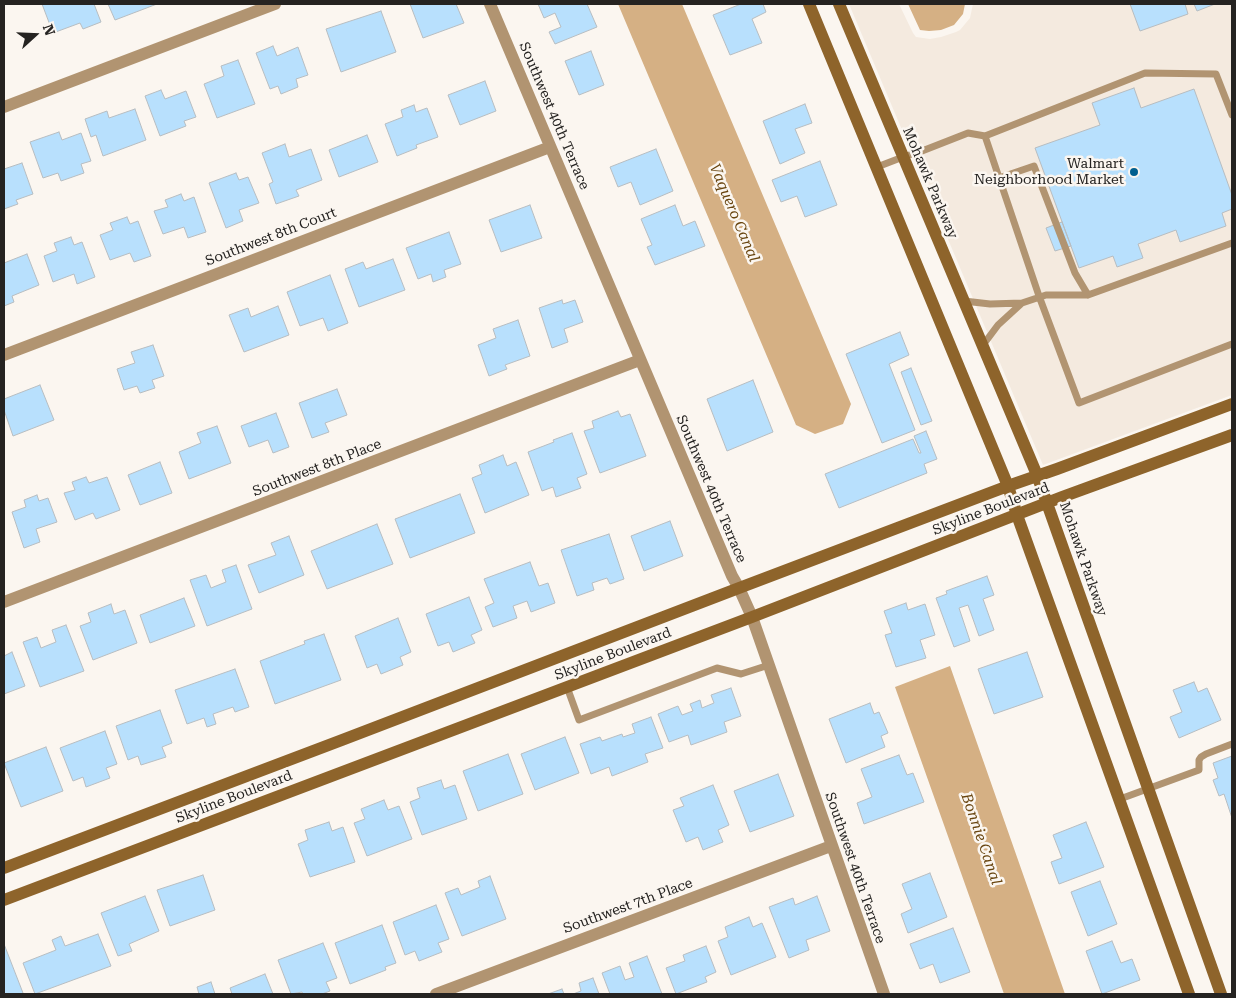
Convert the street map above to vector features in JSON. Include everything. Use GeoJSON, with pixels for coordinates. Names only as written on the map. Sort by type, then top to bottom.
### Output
{"type":"FeatureCollection","features":[{"type":"Feature","properties":{"kind":"street"},"geometry":{"type":"LineString","coordinates":[[4,107],[274,4]]}},
{"type":"Feature","properties":{"kind":"street","name":"Southwest 40th Terrace"},"geometry":{"type":"LineString","coordinates":[[490,4],[732,576],[752,617],[884,994]]}},
{"type":"Feature","properties":{"kind":"street"},"geometry":{"type":"LineString","coordinates":[[809,4],[1008,486],[1189,994]]}},
{"type":"Feature","properties":{"kind":"street","name":"Mohawk Parkway"},"geometry":{"type":"LineString","coordinates":[[839,4],[1037,476],[1221,994]]}},
{"type":"Feature","properties":{"kind":"street","name":"Southwest 8th Court"},"geometry":{"type":"LineString","coordinates":[[4,355],[550,146]]}},
{"type":"Feature","properties":{"kind":"street","name":"Southwest 8th Place"},"geometry":{"type":"LineString","coordinates":[[4,602],[640,360]]}},
{"type":"Feature","properties":{"kind":"street","name":"Skyline Boulevard"},"geometry":{"type":"LineString","coordinates":[[4,868],[1008,486],[1232,404]]}},
{"type":"Feature","properties":{"kind":"street","name":"Skyline Boulevard"},"geometry":{"type":"LineString","coordinates":[[4,900],[1232,434]]}},
{"type":"Feature","properties":{"kind":"street","name":"Southwest 7th Place"},"geometry":{"type":"LineString","coordinates":[[436,994],[832,846]]}},
{"type":"Feature","properties":{"kind":"lane"},"geometry":{"type":"LineString","coordinates":[[877,168],[968,133],[985,136],[1145,73],[1216,74],[1232,115]]}},
{"type":"Feature","properties":{"kind":"lane"},"geometry":{"type":"LineString","coordinates":[[985,136],[1039,296],[1079,402],[1232,344]]}},
{"type":"Feature","properties":{"kind":"lane"},"geometry":{"type":"LineString","coordinates":[[999,178],[1034,166],[1075,273],[1088,295]]}},
{"type":"Feature","properties":{"kind":"lane"},"geometry":{"type":"LineString","coordinates":[[982,346],[998,325],[1022,303],[1046,295],[1088,295],[1232,243]]}},
{"type":"Feature","properties":{"kind":"lane"},"geometry":{"type":"LineString","coordinates":[[964,301],[990,304],[1022,303]]}},
{"type":"Feature","properties":{"kind":"lane"},"geometry":{"type":"LineString","coordinates":[[567,687],[579,720],[717,668],[742,674],[768,665]]}},
{"type":"Feature","properties":{"kind":"lane"},"geometry":{"type":"LineString","coordinates":[[1120,799],[1199,770],[1199,760],[1201,757],[1232,744]]}},
{"type":"Feature","properties":{"kind":"shaded area"},"geometry":{"type":"Polygon","coordinates":[[[849,4],[899,4],[916,37],[930,39],[960,30],[970,18],[973,4],[1232,4],[1232,395],[1043,465],[849,4]]]}},
{"type":"Feature","properties":{"kind":"water","name":"Vaquero Canal"},"geometry":{"type":"Polygon","coordinates":[[[618,4],[682,4],[851,404],[843,424],[815,434],[796,425],[618,4]]]}},
{"type":"Feature","properties":{"kind":"water"},"geometry":{"type":"Polygon","coordinates":[[[908,4],[965,4],[963,14],[954,25],[941,30],[929,31],[920,30],[908,4]]]}},
{"type":"Feature","properties":{"kind":"water","name":"Bonnie Canal"},"geometry":{"type":"Polygon","coordinates":[[[950,666],[1065,994],[1004,994],[895,687],[950,666]]]}},
{"type":"Feature","properties":{"kind":"building"},"geometry":{"type":"Polygon","coordinates":[[[42,4],[94,4],[101,22],[83,29],[80,23],[53,33],[42,4]]]}},
{"type":"Feature","properties":{"kind":"building"},"geometry":{"type":"Polygon","coordinates":[[[108,4],[157,4],[115,20],[108,4]]]}},
{"type":"Feature","properties":{"kind":"building"},"geometry":{"type":"Polygon","coordinates":[[[410,4],[456,4],[464,23],[423,38],[410,4]]]}},
{"type":"Feature","properties":{"kind":"building"},"geometry":{"type":"Polygon","coordinates":[[[538,4],[587,4],[597,27],[555,44],[549,32],[561,27],[555,13],[544,18],[538,4]]]}},
{"type":"Feature","properties":{"kind":"building"},"geometry":{"type":"Polygon","coordinates":[[[741,4],[763,4],[766,12],[752,19],[762,43],[730,55],[713,15],[741,4]]]}},
{"type":"Feature","properties":{"kind":"building"},"geometry":{"type":"Polygon","coordinates":[[[1130,4],[1185,4],[1188,14],[1140,31],[1130,4]]]}},
{"type":"Feature","properties":{"kind":"building"},"geometry":{"type":"Polygon","coordinates":[[[1194,4],[1215,4],[1197,11],[1194,4]]]}},
{"type":"Feature","properties":{"kind":"building"},"geometry":{"type":"Polygon","coordinates":[[[381,11],[396,52],[341,72],[326,29],[381,11]]]}},
{"type":"Feature","properties":{"kind":"building"},"geometry":{"type":"Polygon","coordinates":[[[273,46],[277,56],[298,47],[308,75],[296,79],[298,87],[281,94],[278,86],[270,89],[256,53],[273,46]]]}},
{"type":"Feature","properties":{"kind":"building"},"geometry":{"type":"Polygon","coordinates":[[[591,51],[604,85],[579,95],[565,61],[591,51]]]}},
{"type":"Feature","properties":{"kind":"building"},"geometry":{"type":"Polygon","coordinates":[[[238,60],[255,104],[217,118],[204,84],[224,76],[221,66],[238,60]]]}},
{"type":"Feature","properties":{"kind":"building"},"geometry":{"type":"Polygon","coordinates":[[[485,81],[496,111],[460,125],[448,95],[485,81]]]}},
{"type":"Feature","properties":{"kind":"building","name":"Walmart Neighborhood Market"},"geometry":{"type":"Polygon","coordinates":[[[1134,88],[1141,108],[1194,89],[1232,195],[1232,209],[1222,213],[1226,226],[1180,242],[1176,230],[1138,244],[1143,258],[1117,267],[1113,256],[1079,268],[1035,148],[1100,125],[1092,103],[1134,88]]]}},
{"type":"Feature","properties":{"kind":"building"},"geometry":{"type":"Polygon","coordinates":[[[161,90],[165,99],[186,91],[196,117],[184,121],[186,126],[160,136],[145,96],[161,90]]]}},
{"type":"Feature","properties":{"kind":"building"},"geometry":{"type":"Polygon","coordinates":[[[805,104],[812,123],[795,129],[805,153],[780,164],[763,121],[805,104]]]}},
{"type":"Feature","properties":{"kind":"building"},"geometry":{"type":"Polygon","coordinates":[[[414,105],[416,112],[427,108],[438,137],[416,145],[417,148],[397,156],[385,124],[403,117],[401,110],[414,105]]]}},
{"type":"Feature","properties":{"kind":"building"},"geometry":{"type":"Polygon","coordinates":[[[135,109],[146,140],[103,156],[96,135],[91,137],[85,119],[107,111],[109,118],[135,109]]]}},
{"type":"Feature","properties":{"kind":"building"},"geometry":{"type":"Polygon","coordinates":[[[59,132],[62,140],[81,133],[91,161],[81,164],[84,173],[61,181],[58,173],[43,178],[30,142],[59,132]]]}},
{"type":"Feature","properties":{"kind":"building"},"geometry":{"type":"Polygon","coordinates":[[[367,135],[378,162],[339,177],[329,150],[367,135]]]}},
{"type":"Feature","properties":{"kind":"building"},"geometry":{"type":"Polygon","coordinates":[[[285,144],[289,157],[311,149],[322,180],[296,190],[299,196],[276,204],[269,184],[273,182],[262,153],[285,144]]]}},
{"type":"Feature","properties":{"kind":"building"},"geometry":{"type":"Polygon","coordinates":[[[656,149],[673,191],[640,205],[631,182],[618,187],[610,167],[656,149]]]}},
{"type":"Feature","properties":{"kind":"building"},"geometry":{"type":"Polygon","coordinates":[[[820,161],[837,205],[805,217],[797,196],[781,202],[772,180],[820,161]]]}},
{"type":"Feature","properties":{"kind":"building"},"geometry":{"type":"Polygon","coordinates":[[[22,163],[33,194],[16,200],[18,204],[4,209],[4,169],[22,163]]]}},
{"type":"Feature","properties":{"kind":"building"},"geometry":{"type":"Polygon","coordinates":[[[236,173],[239,180],[248,177],[259,203],[239,210],[243,221],[226,228],[209,183],[236,173]]]}},
{"type":"Feature","properties":{"kind":"building"},"geometry":{"type":"Polygon","coordinates":[[[181,194],[184,201],[194,197],[206,232],[188,238],[184,227],[163,234],[154,211],[168,207],[165,200],[181,194]]]}},
{"type":"Feature","properties":{"kind":"building"},"geometry":{"type":"Polygon","coordinates":[[[530,205],[542,238],[501,252],[489,220],[530,205]]]}},
{"type":"Feature","properties":{"kind":"building"},"geometry":{"type":"Polygon","coordinates":[[[675,205],[683,226],[695,221],[705,246],[655,265],[647,247],[652,245],[641,219],[675,205]]]}},
{"type":"Feature","properties":{"kind":"building"},"geometry":{"type":"Polygon","coordinates":[[[127,217],[130,224],[138,221],[151,256],[134,262],[130,253],[110,260],[100,235],[113,230],[110,223],[127,217]]]}},
{"type":"Feature","properties":{"kind":"building"},"geometry":{"type":"Polygon","coordinates":[[[1062,222],[1071,246],[1055,251],[1046,228],[1062,222]]]}},
{"type":"Feature","properties":{"kind":"building"},"geometry":{"type":"Polygon","coordinates":[[[449,232],[461,264],[444,270],[446,277],[433,282],[431,274],[418,279],[406,248],[449,232]]]}},
{"type":"Feature","properties":{"kind":"building"},"geometry":{"type":"Polygon","coordinates":[[[71,237],[74,245],[82,242],[95,277],[77,284],[74,274],[53,282],[44,256],[57,251],[54,243],[71,237]]]}},
{"type":"Feature","properties":{"kind":"building"},"geometry":{"type":"Polygon","coordinates":[[[27,254],[39,285],[12,296],[14,302],[4,306],[4,263],[27,254]]]}},
{"type":"Feature","properties":{"kind":"building"},"geometry":{"type":"Polygon","coordinates":[[[393,259],[405,290],[359,307],[345,269],[363,262],[366,269],[393,259]]]}},
{"type":"Feature","properties":{"kind":"building"},"geometry":{"type":"Polygon","coordinates":[[[330,275],[348,323],[328,331],[323,318],[300,326],[287,292],[330,275]]]}},
{"type":"Feature","properties":{"kind":"building"},"geometry":{"type":"Polygon","coordinates":[[[562,300],[563,304],[575,300],[583,322],[564,329],[568,342],[552,348],[539,308],[562,300]]]}},
{"type":"Feature","properties":{"kind":"building"},"geometry":{"type":"Polygon","coordinates":[[[278,306],[289,335],[244,352],[229,315],[248,308],[251,317],[278,306]]]}},
{"type":"Feature","properties":{"kind":"building"},"geometry":{"type":"Polygon","coordinates":[[[518,320],[530,356],[505,365],[507,369],[489,376],[478,345],[496,338],[493,329],[518,320]]]}},
{"type":"Feature","properties":{"kind":"building"},"geometry":{"type":"Polygon","coordinates":[[[900,332],[909,355],[889,364],[915,430],[882,443],[846,354],[900,332]]]}},
{"type":"Feature","properties":{"kind":"building"},"geometry":{"type":"Polygon","coordinates":[[[153,345],[164,376],[152,380],[155,388],[140,393],[137,386],[124,390],[117,369],[135,363],[131,352],[153,345]]]}},
{"type":"Feature","properties":{"kind":"building"},"geometry":{"type":"Polygon","coordinates":[[[911,368],[932,421],[921,425],[901,372],[911,368]]]}},
{"type":"Feature","properties":{"kind":"building"},"geometry":{"type":"Polygon","coordinates":[[[753,380],[773,432],[727,451],[707,399],[753,380]]]}},
{"type":"Feature","properties":{"kind":"building"},"geometry":{"type":"Polygon","coordinates":[[[40,385],[54,420],[13,436],[4,410],[4,399],[40,385]]]}},
{"type":"Feature","properties":{"kind":"building"},"geometry":{"type":"Polygon","coordinates":[[[337,389],[347,415],[325,423],[329,432],[312,438],[299,403],[337,389]]]}},
{"type":"Feature","properties":{"kind":"building"},"geometry":{"type":"Polygon","coordinates":[[[618,411],[621,417],[630,414],[646,456],[600,473],[584,431],[594,428],[592,421],[618,411]]]}},
{"type":"Feature","properties":{"kind":"building"},"geometry":{"type":"Polygon","coordinates":[[[276,413],[289,447],[273,453],[268,440],[249,447],[241,426],[276,413]]]}},
{"type":"Feature","properties":{"kind":"building"},"geometry":{"type":"Polygon","coordinates":[[[217,426],[231,463],[189,479],[179,452],[201,443],[197,433],[217,426]]]}},
{"type":"Feature","properties":{"kind":"building"},"geometry":{"type":"Polygon","coordinates":[[[926,431],[937,459],[924,464],[927,473],[839,508],[825,474],[913,439],[919,453],[921,453],[914,436],[926,431]]]}},
{"type":"Feature","properties":{"kind":"building"},"geometry":{"type":"Polygon","coordinates":[[[572,433],[587,474],[577,478],[581,488],[556,497],[553,487],[542,491],[528,452],[572,433]]]}},
{"type":"Feature","properties":{"kind":"building"},"geometry":{"type":"Polygon","coordinates":[[[503,455],[507,466],[516,462],[529,495],[485,513],[472,478],[482,474],[479,465],[503,455]]]}},
{"type":"Feature","properties":{"kind":"building"},"geometry":{"type":"Polygon","coordinates":[[[160,462],[172,493],[140,505],[128,475],[160,462]]]}},
{"type":"Feature","properties":{"kind":"building"},"geometry":{"type":"Polygon","coordinates":[[[86,477],[89,483],[107,477],[120,510],[96,519],[93,513],[75,520],[64,493],[75,490],[72,482],[86,477]]]}},
{"type":"Feature","properties":{"kind":"building"},"geometry":{"type":"Polygon","coordinates":[[[460,494],[475,533],[410,558],[395,519],[460,494]]]}},
{"type":"Feature","properties":{"kind":"building"},"geometry":{"type":"Polygon","coordinates":[[[37,495],[39,501],[48,498],[57,522],[36,529],[40,542],[24,548],[12,512],[26,507],[24,500],[37,495]]]}},
{"type":"Feature","properties":{"kind":"building"},"geometry":{"type":"Polygon","coordinates":[[[670,521],[683,556],[644,571],[631,536],[670,521]]]}},
{"type":"Feature","properties":{"kind":"building"},"geometry":{"type":"Polygon","coordinates":[[[377,524],[393,564],[327,589],[311,551],[377,524]]]}},
{"type":"Feature","properties":{"kind":"building"},"geometry":{"type":"Polygon","coordinates":[[[609,534],[624,579],[610,584],[607,578],[592,583],[594,590],[577,596],[561,550],[609,534]]]}},
{"type":"Feature","properties":{"kind":"building"},"geometry":{"type":"Polygon","coordinates":[[[289,536],[304,575],[259,593],[248,565],[276,555],[271,543],[289,536]]]}},
{"type":"Feature","properties":{"kind":"building"},"geometry":{"type":"Polygon","coordinates":[[[530,562],[539,586],[548,583],[555,603],[531,612],[527,601],[513,606],[517,618],[493,627],[485,607],[494,603],[484,579],[530,562]]]}},
{"type":"Feature","properties":{"kind":"building"},"geometry":{"type":"Polygon","coordinates":[[[236,565],[252,609],[207,626],[190,580],[206,575],[211,588],[226,582],[222,570],[236,565]]]}},
{"type":"Feature","properties":{"kind":"building"},"geometry":{"type":"Polygon","coordinates":[[[987,576],[994,595],[983,599],[994,630],[979,636],[968,605],[959,608],[970,641],[954,647],[936,598],[947,594],[946,591],[987,576]]]}},
{"type":"Feature","properties":{"kind":"building"},"geometry":{"type":"Polygon","coordinates":[[[469,597],[482,630],[471,635],[475,643],[453,652],[449,642],[438,646],[426,614],[469,597]]]}},
{"type":"Feature","properties":{"kind":"building"},"geometry":{"type":"Polygon","coordinates":[[[184,598],[195,626],[150,643],[140,615],[184,598]]]}},
{"type":"Feature","properties":{"kind":"building"},"geometry":{"type":"Polygon","coordinates":[[[906,603],[908,610],[925,604],[935,635],[920,640],[926,658],[896,667],[885,635],[892,633],[884,611],[906,603]]]}},
{"type":"Feature","properties":{"kind":"building"},"geometry":{"type":"Polygon","coordinates":[[[111,604],[114,614],[125,610],[137,643],[93,660],[80,626],[91,622],[88,613],[111,604]]]}},
{"type":"Feature","properties":{"kind":"building"},"geometry":{"type":"Polygon","coordinates":[[[398,618],[411,652],[400,657],[403,665],[381,674],[377,664],[367,668],[355,636],[398,618]]]}},
{"type":"Feature","properties":{"kind":"building"},"geometry":{"type":"Polygon","coordinates":[[[66,625],[84,671],[40,687],[23,642],[37,637],[41,648],[56,642],[52,630],[66,625]]]}},
{"type":"Feature","properties":{"kind":"building"},"geometry":{"type":"Polygon","coordinates":[[[324,634],[341,680],[275,704],[260,661],[305,644],[304,641],[324,634]]]}},
{"type":"Feature","properties":{"kind":"building"},"geometry":{"type":"Polygon","coordinates":[[[12,652],[25,686],[4,694],[4,656],[12,652]]]}},
{"type":"Feature","properties":{"kind":"building"},"geometry":{"type":"Polygon","coordinates":[[[1027,652],[1043,697],[994,714],[978,669],[1027,652]]]}},
{"type":"Feature","properties":{"kind":"building"},"geometry":{"type":"Polygon","coordinates":[[[235,669],[249,707],[235,712],[233,707],[213,714],[216,724],[207,727],[204,718],[187,724],[175,690],[235,669]]]}},
{"type":"Feature","properties":{"kind":"building"},"geometry":{"type":"Polygon","coordinates":[[[1194,682],[1198,692],[1207,688],[1221,720],[1179,738],[1170,717],[1182,712],[1173,690],[1194,682]]]}},
{"type":"Feature","properties":{"kind":"building"},"geometry":{"type":"Polygon","coordinates":[[[731,688],[741,716],[724,722],[727,732],[691,745],[688,735],[669,742],[658,714],[678,706],[682,715],[693,711],[690,704],[700,700],[702,708],[714,703],[711,695],[731,688]]]}},
{"type":"Feature","properties":{"kind":"building"},"geometry":{"type":"Polygon","coordinates":[[[870,703],[874,714],[879,712],[888,733],[881,736],[885,747],[846,763],[829,719],[870,703]]]}},
{"type":"Feature","properties":{"kind":"building"},"geometry":{"type":"Polygon","coordinates":[[[160,710],[172,743],[162,747],[166,757],[141,765],[138,756],[128,760],[116,726],[160,710]]]}},
{"type":"Feature","properties":{"kind":"building"},"geometry":{"type":"Polygon","coordinates":[[[651,717],[663,748],[645,754],[648,762],[612,776],[609,767],[591,774],[580,744],[600,737],[602,741],[622,734],[623,737],[635,733],[632,724],[651,717]]]}},
{"type":"Feature","properties":{"kind":"building"},"geometry":{"type":"Polygon","coordinates":[[[105,731],[117,764],[106,768],[110,778],[86,787],[83,777],[73,781],[60,748],[105,731]]]}},
{"type":"Feature","properties":{"kind":"building"},"geometry":{"type":"Polygon","coordinates":[[[565,737],[579,773],[535,790],[521,754],[565,737]]]}},
{"type":"Feature","properties":{"kind":"building"},"geometry":{"type":"Polygon","coordinates":[[[46,747],[63,791],[21,807],[4,763],[46,747]]]}},
{"type":"Feature","properties":{"kind":"building"},"geometry":{"type":"Polygon","coordinates":[[[508,754],[523,794],[478,811],[463,771],[508,754]]]}},
{"type":"Feature","properties":{"kind":"building"},"geometry":{"type":"Polygon","coordinates":[[[899,755],[907,775],[913,773],[924,802],[864,824],[857,803],[872,797],[861,769],[899,755]]]}},
{"type":"Feature","properties":{"kind":"building"},"geometry":{"type":"Polygon","coordinates":[[[1232,756],[1232,818],[1224,794],[1219,796],[1213,780],[1218,778],[1213,763],[1232,756]]]}},
{"type":"Feature","properties":{"kind":"building"},"geometry":{"type":"Polygon","coordinates":[[[778,774],[794,816],[750,832],[734,791],[778,774]]]}},
{"type":"Feature","properties":{"kind":"building"},"geometry":{"type":"Polygon","coordinates":[[[441,780],[444,789],[455,785],[467,819],[422,835],[410,802],[420,798],[417,788],[441,780]]]}},
{"type":"Feature","properties":{"kind":"building"},"geometry":{"type":"Polygon","coordinates":[[[713,785],[729,825],[718,830],[723,842],[703,850],[698,837],[686,842],[673,810],[684,806],[680,798],[713,785]]]}},
{"type":"Feature","properties":{"kind":"building"},"geometry":{"type":"Polygon","coordinates":[[[384,800],[388,810],[399,806],[412,839],[367,856],[354,823],[365,819],[361,809],[384,800]]]}},
{"type":"Feature","properties":{"kind":"building"},"geometry":{"type":"Polygon","coordinates":[[[329,822],[332,831],[343,827],[355,862],[310,877],[298,844],[308,840],[305,830],[329,822]]]}},
{"type":"Feature","properties":{"kind":"building"},"geometry":{"type":"Polygon","coordinates":[[[1086,822],[1104,867],[1059,884],[1051,862],[1062,858],[1053,835],[1086,822]]]}},
{"type":"Feature","properties":{"kind":"building"},"geometry":{"type":"Polygon","coordinates":[[[930,873],[947,917],[908,933],[901,914],[912,909],[902,884],[930,873]]]}},
{"type":"Feature","properties":{"kind":"building"},"geometry":{"type":"Polygon","coordinates":[[[203,875],[215,910],[170,926],[157,890],[203,875]]]}},
{"type":"Feature","properties":{"kind":"building"},"geometry":{"type":"Polygon","coordinates":[[[490,876],[506,919],[462,936],[445,893],[458,888],[461,895],[480,887],[478,881],[490,876]]]}},
{"type":"Feature","properties":{"kind":"building"},"geometry":{"type":"Polygon","coordinates":[[[1100,881],[1117,924],[1088,936],[1071,892],[1100,881]]]}},
{"type":"Feature","properties":{"kind":"building"},"geometry":{"type":"Polygon","coordinates":[[[145,896],[159,931],[129,944],[132,951],[118,956],[101,913],[145,896]]]}},
{"type":"Feature","properties":{"kind":"building"},"geometry":{"type":"Polygon","coordinates":[[[817,896],[830,931],[806,940],[809,950],[789,958],[769,907],[793,898],[795,905],[817,896]]]}},
{"type":"Feature","properties":{"kind":"building"},"geometry":{"type":"Polygon","coordinates":[[[436,905],[449,939],[438,943],[442,952],[419,961],[415,951],[405,955],[393,922],[436,905]]]}},
{"type":"Feature","properties":{"kind":"building"},"geometry":{"type":"Polygon","coordinates":[[[749,917],[753,927],[762,923],[776,957],[731,975],[718,941],[728,937],[725,927],[749,917]]]}},
{"type":"Feature","properties":{"kind":"building"},"geometry":{"type":"Polygon","coordinates":[[[382,925],[396,963],[385,967],[386,970],[350,984],[335,943],[382,925]]]}},
{"type":"Feature","properties":{"kind":"building"},"geometry":{"type":"Polygon","coordinates":[[[953,928],[970,972],[940,983],[933,964],[920,969],[910,944],[953,928]]]}},
{"type":"Feature","properties":{"kind":"building"},"geometry":{"type":"Polygon","coordinates":[[[98,934],[111,966],[35,994],[23,963],[56,950],[52,940],[61,936],[65,946],[98,934]]]}},
{"type":"Feature","properties":{"kind":"building"},"geometry":{"type":"Polygon","coordinates":[[[1112,941],[1121,963],[1132,959],[1140,980],[1102,994],[1086,951],[1112,941]]]}},
{"type":"Feature","properties":{"kind":"building"},"geometry":{"type":"Polygon","coordinates":[[[323,943],[337,978],[326,982],[330,991],[322,994],[303,994],[302,992],[291,994],[278,960],[323,943]]]}},
{"type":"Feature","properties":{"kind":"building"},"geometry":{"type":"Polygon","coordinates":[[[4,944],[23,993],[4,994],[4,944]]]}},
{"type":"Feature","properties":{"kind":"building"},"geometry":{"type":"Polygon","coordinates":[[[706,946],[716,972],[705,977],[707,982],[676,994],[666,968],[685,961],[683,955],[706,946]]]}},
{"type":"Feature","properties":{"kind":"building"},"geometry":{"type":"Polygon","coordinates":[[[647,956],[662,994],[610,994],[602,973],[620,966],[625,980],[634,977],[629,963],[647,956]]]}},
{"type":"Feature","properties":{"kind":"building"},"geometry":{"type":"Polygon","coordinates":[[[265,974],[273,994],[232,994],[230,988],[265,974]]]}},
{"type":"Feature","properties":{"kind":"building"},"geometry":{"type":"Polygon","coordinates":[[[593,978],[599,994],[573,994],[581,991],[579,983],[593,978]]]}},
{"type":"Feature","properties":{"kind":"building"},"geometry":{"type":"Polygon","coordinates":[[[211,982],[215,994],[199,994],[197,987],[211,982]]]}},
{"type":"Feature","properties":{"kind":"building"},"geometry":{"type":"Polygon","coordinates":[[[562,989],[564,994],[548,994],[562,989]]]}},
{"type":"Feature","properties":{"kind":"place","name":"Walmart Neighborhood Market"},"geometry":{"type":"Point","coordinates":[1134,172]}}]}
